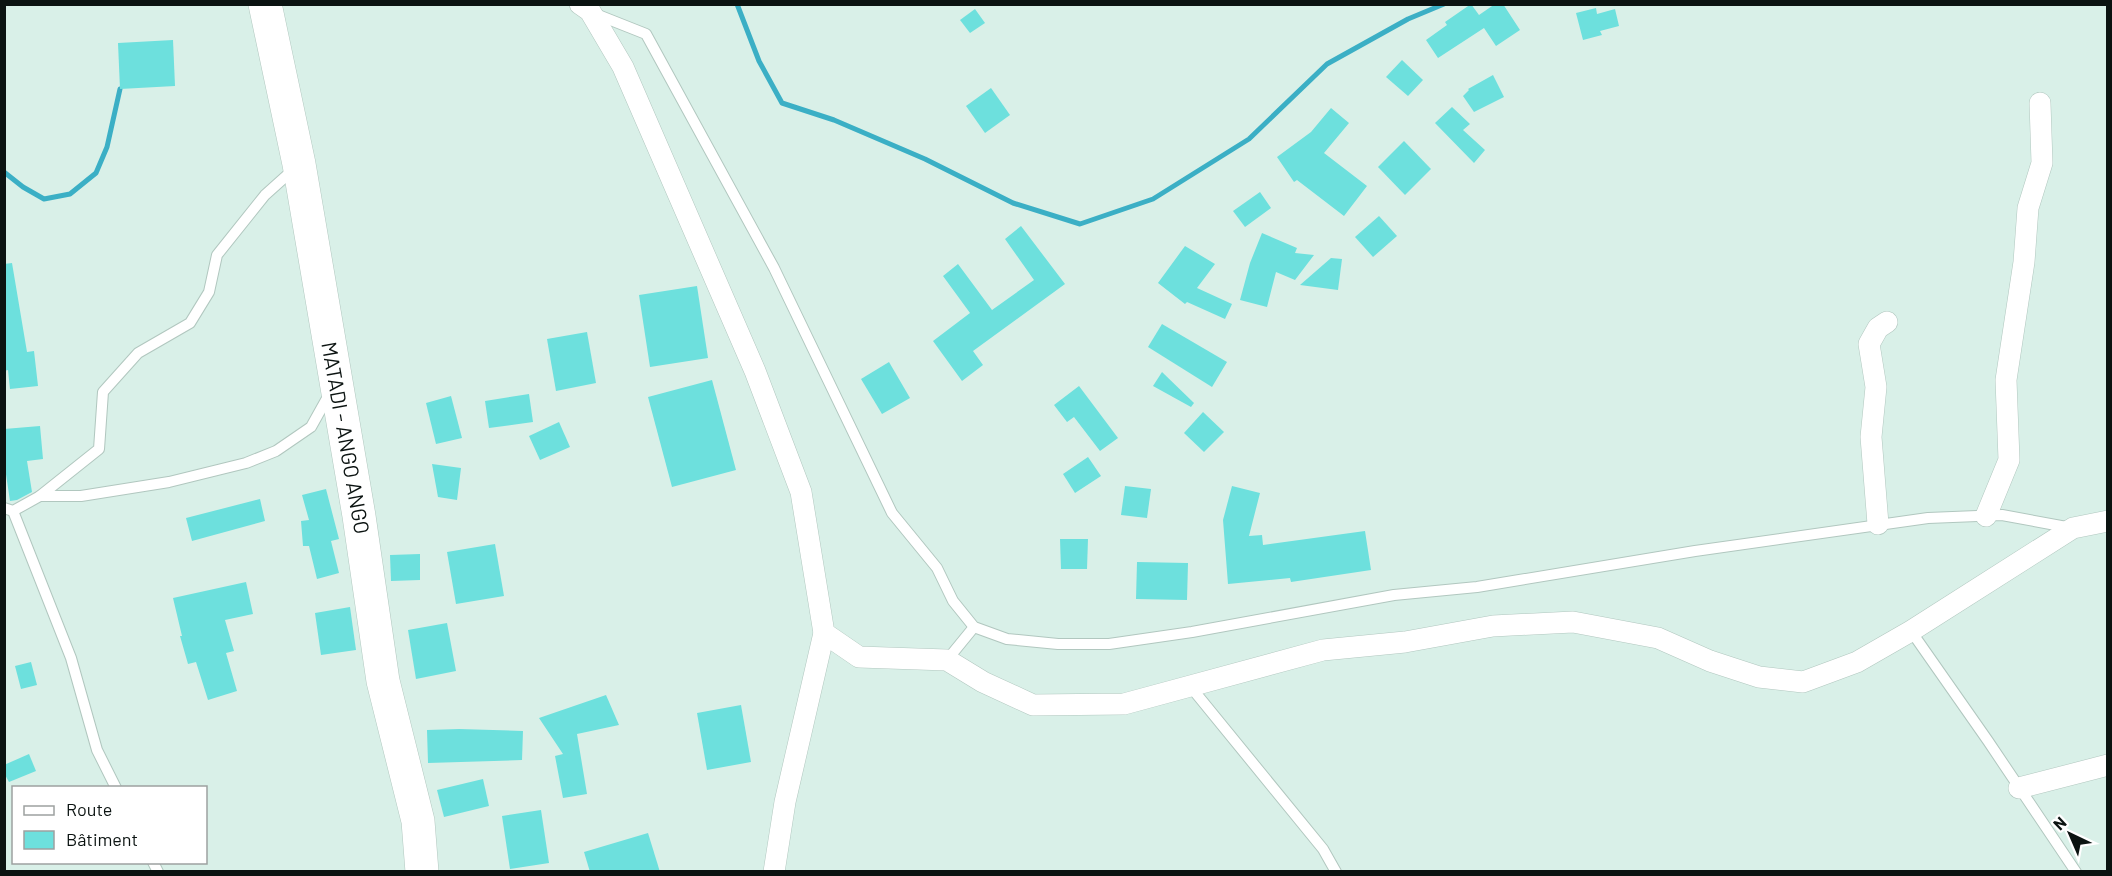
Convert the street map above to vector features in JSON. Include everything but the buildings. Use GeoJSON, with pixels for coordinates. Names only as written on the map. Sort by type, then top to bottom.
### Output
{"type":"FeatureCollection","features":[{"type":"Feature","properties":{"kind":"highway","name":"MATADI - ANGO ANGO"},"geometry":{"type":"LineString","coordinates":[[265,4],[299,165],[360,516],[383,681],[418,821],[422,872]]}},
{"type":"Feature","properties":{"kind":"street"},"geometry":{"type":"LineString","coordinates":[[585,8],[623,67],[755,371],[801,492],[824,633],[785,802],[774,872]]}},
{"type":"Feature","properties":{"kind":"street"},"geometry":{"type":"LineString","coordinates":[[1986,516],[2009,460],[2006,380],[2021,285],[2028,208],[2042,163],[2040,103]]}},
{"type":"Feature","properties":{"kind":"street"},"geometry":{"type":"LineString","coordinates":[[1878,524],[1871,437],[1876,387],[1869,344],[1878,328],[1887,322]]}},
{"type":"Feature","properties":{"kind":"street"},"geometry":{"type":"LineString","coordinates":[[824,633],[859,657],[947,660],[983,682],[1033,705],[1124,704],[1323,650],[1405,642],[1493,626],[1574,622],[1658,638],[1710,662],[1759,677],[1803,682],[1857,662],[1911,631],[2073,528],[2108,521]]}},
{"type":"Feature","properties":{"kind":"street"},"geometry":{"type":"LineString","coordinates":[[2019,788],[2108,765]]}},
{"type":"Feature","properties":{"kind":"lane"},"geometry":{"type":"LineString","coordinates":[[585,8],[645,34],[774,268],[892,513],[937,568],[953,601],[974,627],[1007,639],[1058,644],[1109,644],[1192,632],[1394,595],[1477,587],[1695,551],[1929,518],[2002,515],[2073,528]]}},
{"type":"Feature","properties":{"kind":"lane"},"geometry":{"type":"LineString","coordinates":[[115,786],[97,750],[71,658],[9,509],[40,496],[99,449],[103,392],[138,353],[189,323],[209,292],[217,255],[265,195],[299,165]]}},
{"type":"Feature","properties":{"kind":"lane"},"geometry":{"type":"LineString","coordinates":[[40,496],[81,496],[168,482],[246,463],[276,451],[311,427],[336,383]]}},
{"type":"Feature","properties":{"kind":"lane"},"geometry":{"type":"LineString","coordinates":[[947,660],[974,627]]}},
{"type":"Feature","properties":{"kind":"lane"},"geometry":{"type":"LineString","coordinates":[[1911,631],[2076,872]]}},
{"type":"Feature","properties":{"kind":"lane"},"geometry":{"type":"LineString","coordinates":[[1190,686],[1323,849],[1336,872]]}},
{"type":"Feature","properties":{"kind":"waterway"},"geometry":{"type":"LineString","coordinates":[[737,4],[759,61],[782,103],[834,120],[925,159],[1013,203],[1080,224],[1153,199],[1249,139],[1327,64],[1408,19],[1444,4]]}},
{"type":"Feature","properties":{"kind":"waterway"},"geometry":{"type":"LineString","coordinates":[[4,172],[23,187],[44,199],[70,194],[96,173],[107,147],[120,89]]}}]}
